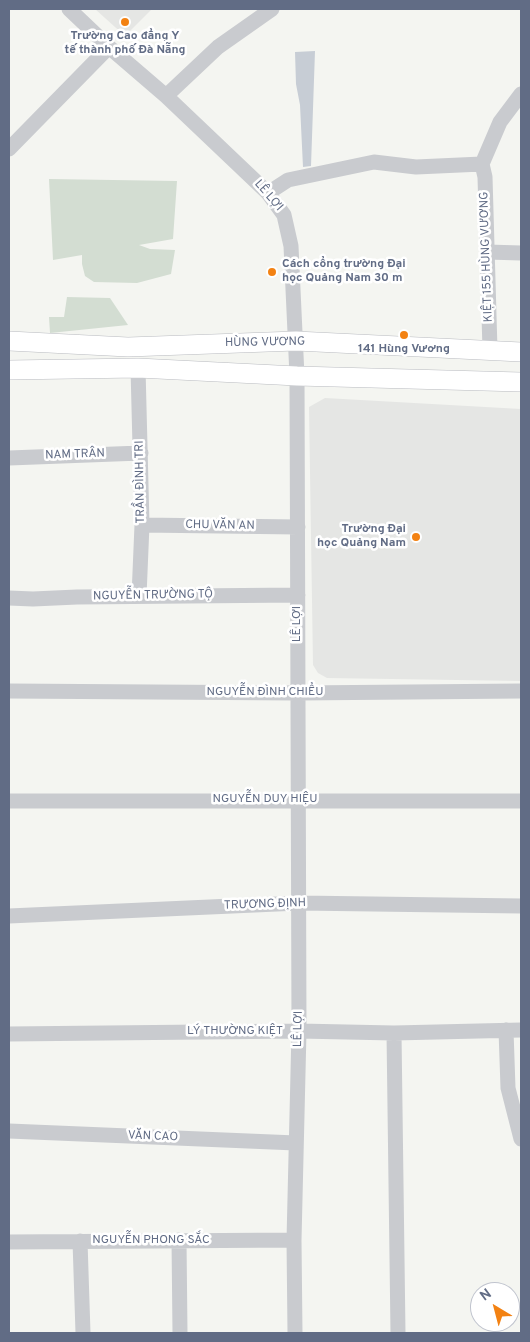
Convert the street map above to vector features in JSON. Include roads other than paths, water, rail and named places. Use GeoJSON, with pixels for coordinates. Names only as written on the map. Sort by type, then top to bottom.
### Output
{"type":"FeatureCollection","features":[{"type":"Feature","properties":{"kind":"main road","name":"HÙNG VƯƠNG"},"geometry":{"type":"LineString","coordinates":[[9,341],[128,347],[296,341],[521,352]]}},
{"type":"Feature","properties":{"kind":"main road"},"geometry":{"type":"LineString","coordinates":[[9,370],[138,368],[297,376],[521,382]]}},
{"type":"Feature","properties":{"kind":"street","name":"LÊ LỢI"},"geometry":{"type":"LineString","coordinates":[[69,9],[109,47],[166,96],[268,193],[284,215],[291,246],[297,376],[298,527],[299,1031],[294,1240],[295,1333]]}},
{"type":"Feature","properties":{"kind":"street"},"geometry":{"type":"LineString","coordinates":[[166,96],[218,47],[272,9]]}},
{"type":"Feature","properties":{"kind":"street"},"geometry":{"type":"LineString","coordinates":[[9,149],[109,47]]}},
{"type":"Feature","properties":{"kind":"street"},"geometry":{"type":"LineString","coordinates":[[268,193],[288,180],[374,162],[416,167],[482,164],[500,122],[521,94]]}},
{"type":"Feature","properties":{"kind":"street","name":"KIỆT 155 HÙNG VƯƠNG"},"geometry":{"type":"LineString","coordinates":[[482,164],[485,176],[490,350]]}},
{"type":"Feature","properties":{"kind":"street"},"geometry":{"type":"LineString","coordinates":[[487,252],[521,253]]}},
{"type":"Feature","properties":{"kind":"street","name":"TRẦN ĐÌNH TRI"},"geometry":{"type":"LineString","coordinates":[[138,368],[142,525],[139,596]]}},
{"type":"Feature","properties":{"kind":"street","name":"NAM TRÂN"},"geometry":{"type":"LineString","coordinates":[[9,458],[141,453]]}},
{"type":"Feature","properties":{"kind":"street","name":"CHU VĂN AN"},"geometry":{"type":"LineString","coordinates":[[142,525],[298,527]]}},
{"type":"Feature","properties":{"kind":"street","name":"NGUYỄN TRƯỜNG TỘ"},"geometry":{"type":"LineString","coordinates":[[9,598],[298,595]]}},
{"type":"Feature","properties":{"kind":"street","name":"NGUYỄN ĐÌNH CHIỂU"},"geometry":{"type":"LineString","coordinates":[[9,691],[298,693],[521,691]]}},
{"type":"Feature","properties":{"kind":"street","name":"NGUYỄN DUY HIỆU"},"geometry":{"type":"LineString","coordinates":[[9,801],[521,801]]}},
{"type":"Feature","properties":{"kind":"street","name":"TRƯƠNG ĐỊNH"},"geometry":{"type":"LineString","coordinates":[[9,916],[299,904],[521,906]]}},
{"type":"Feature","properties":{"kind":"street"},"geometry":{"type":"LineString","coordinates":[[514,1030],[508,1088],[521,1140]]}},
{"type":"Feature","properties":{"kind":"street","name":"LÝ THƯỜNG KIỆT"},"geometry":{"type":"LineString","coordinates":[[9,1034],[299,1031],[394,1033],[514,1030]]}},
{"type":"Feature","properties":{"kind":"street"},"geometry":{"type":"LineString","coordinates":[[394,1033],[398,1333]]}},
{"type":"Feature","properties":{"kind":"street","name":"VĂN CAO"},"geometry":{"type":"LineString","coordinates":[[9,1131],[296,1143]]}},
{"type":"Feature","properties":{"kind":"street"},"geometry":{"type":"LineString","coordinates":[[179,1240],[180,1333]]}},
{"type":"Feature","properties":{"kind":"street","name":"NGUYỄN PHONG SẮC"},"geometry":{"type":"LineString","coordinates":[[9,1242],[294,1240]]}},
{"type":"Feature","properties":{"kind":"street"},"geometry":{"type":"LineString","coordinates":[[80,1242],[82,1333]]}},
{"type":"Feature","properties":{"kind":"place","name":"Trường Cao đẳng Y tế thành phố Đà Nẵng"},"geometry":{"type":"Point","coordinates":[125,22]}},
{"type":"Feature","properties":{"kind":"place","name":"Cách cổng trường Đại học Quảng Nam 30 m"},"geometry":{"type":"Point","coordinates":[272,272]}},
{"type":"Feature","properties":{"kind":"place","name":"141 Hùng Vương"},"geometry":{"type":"Point","coordinates":[404,335]}},
{"type":"Feature","properties":{"kind":"place","name":"Trường Đại học Quảng Nam"},"geometry":{"type":"Point","coordinates":[416,537]}}]}
